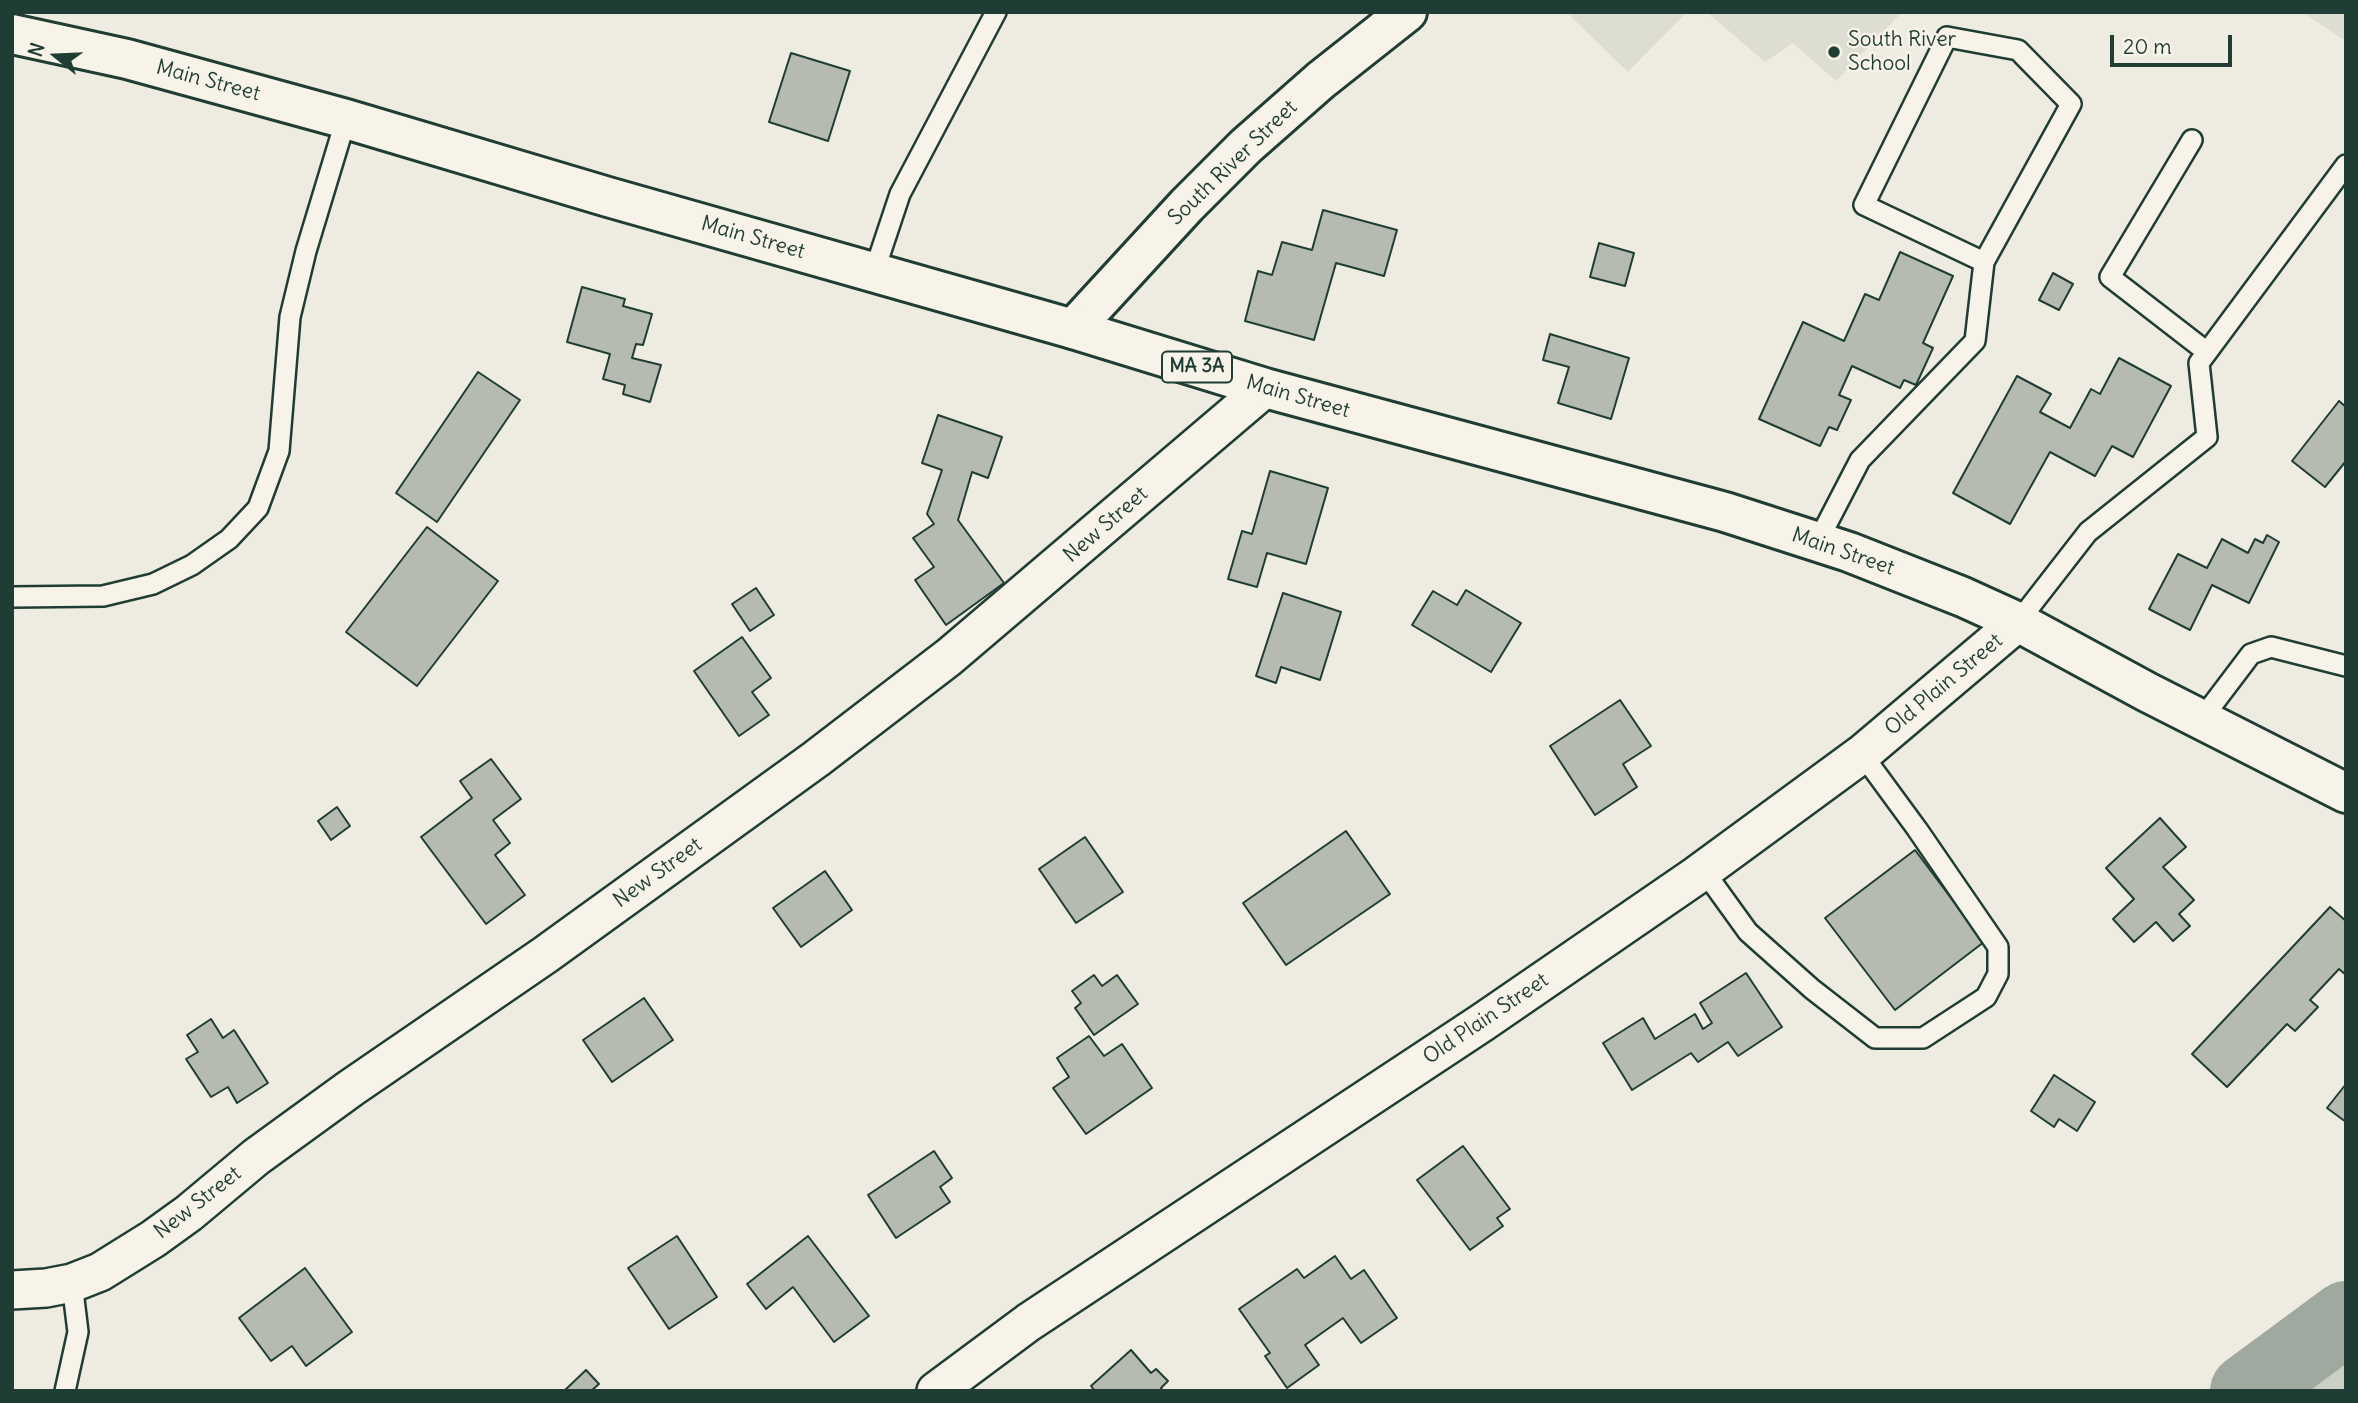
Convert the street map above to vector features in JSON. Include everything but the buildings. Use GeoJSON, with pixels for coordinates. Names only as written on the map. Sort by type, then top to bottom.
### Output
{"type":"FeatureCollection","features":[{"type":"Feature","properties":{"kind":"main road","name":"South River Street"},"geometry":{"type":"LineString","coordinates":[[1073,329],[1187,205],[1246,146],[1321,80],[1407,12]]}},
{"type":"Feature","properties":{"kind":"main road","name":"Main Street"},"geometry":{"type":"LineString","coordinates":[[12,34],[127,59],[346,119],[1073,329],[1265,388],[1725,512],[1818,541],[1963,597],[2018,622],[2346,793]]}},
{"type":"Feature","properties":{"kind":"street","name":"New Street"},"geometry":{"type":"LineString","coordinates":[[12,1290],[72,1283],[100,1272],[153,1239],[256,1157],[351,1088],[545,955],[816,759],[949,657],[1265,388]]}},
{"type":"Feature","properties":{"kind":"street","name":"Old Plain Street"},"geometry":{"type":"LineString","coordinates":[[936,1391],[1029,1322],[1483,1022],[1703,871],[1862,754],[2018,622]]}},
{"type":"Feature","properties":{"kind":"lane"},"geometry":{"type":"LineString","coordinates":[[874,272],[900,194],[996,12]]}},
{"type":"Feature","properties":{"kind":"lane"},"geometry":{"type":"LineString","coordinates":[[1818,541],[1860,460],[1975,341],[1984,262],[2071,104],[2018,50],[1947,37],[1864,205],[1984,262]]}},
{"type":"Feature","properties":{"kind":"lane"},"geometry":{"type":"LineString","coordinates":[[12,597],[103,596],[153,584],[192,565],[229,539],[258,508],[279,451],[290,317],[306,251],[346,119]]}},
{"type":"Feature","properties":{"kind":"lane"},"geometry":{"type":"LineString","coordinates":[[2192,140],[2110,277],[2207,352]]}},
{"type":"Feature","properties":{"kind":"lane"},"geometry":{"type":"LineString","coordinates":[[2018,622],[2088,532],[2207,437],[2199,363],[2346,165]]}},
{"type":"Feature","properties":{"kind":"lane"},"geometry":{"type":"LineString","coordinates":[[2202,720],[2251,654],[2271,647],[2346,666]]}},
{"type":"Feature","properties":{"kind":"lane"},"geometry":{"type":"LineString","coordinates":[[1703,871],[1748,932],[1812,989],[1875,1038],[1923,1038],[1986,997],[1998,974],[1998,947],[1862,754]]}},
{"type":"Feature","properties":{"kind":"lane"},"geometry":{"type":"LineString","coordinates":[[65,1391],[78,1332],[72,1283]]}},
{"type":"Feature","properties":{"kind":"shaded area"},"geometry":{"type":"Polygon","coordinates":[[[1566,12],[1687,12],[1628,72],[1566,12]]]}},
{"type":"Feature","properties":{"kind":"shaded area","name":"South River School"},"geometry":{"type":"Polygon","coordinates":[[[1707,12],[1902,12],[1836,81],[1793,43],[1765,62],[1707,12]]]}},
{"type":"Feature","properties":{"kind":"shaded area"},"geometry":{"type":"Polygon","coordinates":[[[2302,12],[2346,12],[2346,41],[2302,12]]]}},
{"type":"Feature","properties":{"kind":"shaded area"},"geometry":{"type":"Polygon","coordinates":[[[2345,1331],[2346,1391],[2268,1391],[2345,1331]]]}},
{"type":"Feature","properties":{"kind":"waterway"},"geometry":{"type":"LineString","coordinates":[[2247,1391],[2346,1318]]}},
{"type":"Feature","properties":{"kind":"place","name":"South River School"},"geometry":{"type":"Point","coordinates":[1834,52]}}]}
